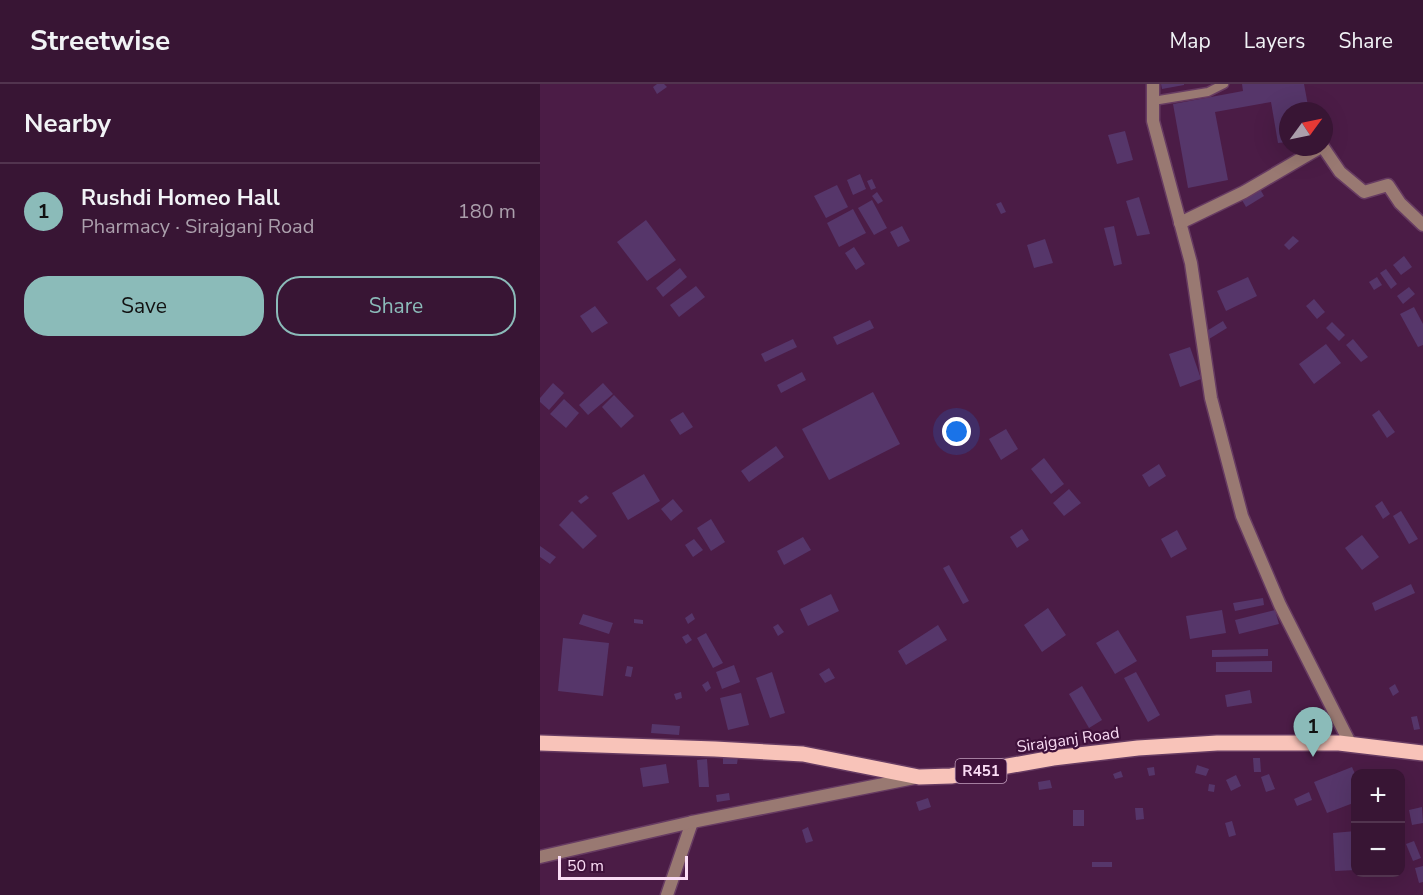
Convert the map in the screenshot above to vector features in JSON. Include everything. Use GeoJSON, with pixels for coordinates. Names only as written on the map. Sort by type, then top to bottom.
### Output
{"type":"FeatureCollection","features":[{"type":"Feature","properties":{"kind":"main road","name":"Sirajganj Road"},"geometry":{"type":"LineString","coordinates":[[540,743],[803,754],[918,777],[951,776],[1053,758],[1217,743],[1340,744],[1423,753]]}},
{"type":"Feature","properties":{"kind":"street"},"geometry":{"type":"LineString","coordinates":[[1153,84],[1154,121],[1191,263],[1212,398],[1242,516],[1280,605],[1351,745]]}},
{"type":"Feature","properties":{"kind":"street"},"geometry":{"type":"LineString","coordinates":[[1180,223],[1244,192],[1306,156]]}},
{"type":"Feature","properties":{"kind":"street"},"geometry":{"type":"LineString","coordinates":[[1328,156],[1340,172],[1364,192],[1388,184],[1400,204],[1423,225]]}},
{"type":"Feature","properties":{"kind":"street"},"geometry":{"type":"LineString","coordinates":[[540,857],[692,822],[918,777]]}},
{"type":"Feature","properties":{"kind":"street"},"geometry":{"type":"LineString","coordinates":[[667,895],[692,822]]}},
{"type":"Feature","properties":{"kind":"lane"},"geometry":{"type":"LineString","coordinates":[[1153,101],[1209,92],[1224,84]]}},
{"type":"Feature","properties":{"kind":"building"},"geometry":{"type":"Polygon","coordinates":[[[657,84],[664,84],[667,87],[657,94],[653,87],[657,84]]]}},
{"type":"Feature","properties":{"kind":"building"},"geometry":{"type":"Polygon","coordinates":[[[1161,84],[1184,84],[1184,85],[1162,89],[1161,84]]]}},
{"type":"Feature","properties":{"kind":"building"},"geometry":{"type":"Polygon","coordinates":[[[1242,84],[1304,84],[1307,102],[1279,102],[1279,143],[1271,102],[1215,112],[1228,180],[1188,188],[1173,104],[1243,91],[1242,84]]]}},
{"type":"Feature","properties":{"kind":"building"},"geometry":{"type":"Polygon","coordinates":[[[1125,131],[1133,160],[1117,164],[1108,135],[1125,131]]]}},
{"type":"Feature","properties":{"kind":"building"},"geometry":{"type":"Polygon","coordinates":[[[860,174],[866,189],[853,195],[847,180],[860,174]]]}},
{"type":"Feature","properties":{"kind":"building"},"geometry":{"type":"Polygon","coordinates":[[[872,179],[876,188],[871,190],[867,181],[872,179]]]}},
{"type":"Feature","properties":{"kind":"building"},"geometry":{"type":"Polygon","coordinates":[[[837,185],[848,207],[826,218],[814,196],[837,185]]]}},
{"type":"Feature","properties":{"kind":"building"},"geometry":{"type":"Polygon","coordinates":[[[1260,189],[1264,196],[1246,207],[1242,200],[1260,189]]]}},
{"type":"Feature","properties":{"kind":"building"},"geometry":{"type":"Polygon","coordinates":[[[877,192],[883,201],[878,204],[872,196],[877,192]]]}},
{"type":"Feature","properties":{"kind":"building"},"geometry":{"type":"Polygon","coordinates":[[[1139,197],[1150,234],[1137,236],[1126,201],[1139,197]]]}},
{"type":"Feature","properties":{"kind":"building"},"geometry":{"type":"Polygon","coordinates":[[[872,200],[887,228],[874,235],[858,208],[872,200]]]}},
{"type":"Feature","properties":{"kind":"building"},"geometry":{"type":"Polygon","coordinates":[[[1001,202],[1006,212],[1001,214],[996,204],[1001,202]]]}},
{"type":"Feature","properties":{"kind":"building"},"geometry":{"type":"Polygon","coordinates":[[[853,209],[866,233],[839,247],[827,223],[853,209]]]}},
{"type":"Feature","properties":{"kind":"building"},"geometry":{"type":"Polygon","coordinates":[[[646,220],[676,260],[647,281],[617,242],[646,220]]]}},
{"type":"Feature","properties":{"kind":"building"},"geometry":{"type":"Polygon","coordinates":[[[902,226],[910,241],[898,247],[890,232],[902,226]]]}},
{"type":"Feature","properties":{"kind":"building"},"geometry":{"type":"Polygon","coordinates":[[[1114,226],[1122,264],[1114,266],[1104,228],[1114,226]]]}},
{"type":"Feature","properties":{"kind":"building"},"geometry":{"type":"Polygon","coordinates":[[[1293,236],[1299,241],[1289,250],[1284,245],[1293,236]]]}},
{"type":"Feature","properties":{"kind":"building"},"geometry":{"type":"Polygon","coordinates":[[[1045,239],[1053,263],[1034,268],[1027,245],[1045,239]]]}},
{"type":"Feature","properties":{"kind":"building"},"geometry":{"type":"Polygon","coordinates":[[[854,247],[865,264],[856,270],[845,253],[854,247]]]}},
{"type":"Feature","properties":{"kind":"building"},"geometry":{"type":"Polygon","coordinates":[[[1404,256],[1412,267],[1401,275],[1393,265],[1404,256]]]}},
{"type":"Feature","properties":{"kind":"building"},"geometry":{"type":"Polygon","coordinates":[[[680,268],[687,277],[663,297],[656,288],[680,268]]]}},
{"type":"Feature","properties":{"kind":"building"},"geometry":{"type":"Polygon","coordinates":[[[1386,269],[1397,284],[1391,289],[1380,273],[1386,269]]]}},
{"type":"Feature","properties":{"kind":"building"},"geometry":{"type":"Polygon","coordinates":[[[1248,277],[1257,296],[1226,311],[1217,291],[1248,277]]]}},
{"type":"Feature","properties":{"kind":"building"},"geometry":{"type":"Polygon","coordinates":[[[1377,277],[1382,285],[1374,290],[1369,282],[1377,277]]]}},
{"type":"Feature","properties":{"kind":"building"},"geometry":{"type":"Polygon","coordinates":[[[696,286],[705,297],[679,317],[670,305],[696,286]]]}},
{"type":"Feature","properties":{"kind":"building"},"geometry":{"type":"Polygon","coordinates":[[[1409,287],[1415,294],[1403,304],[1397,296],[1409,287]]]}},
{"type":"Feature","properties":{"kind":"building"},"geometry":{"type":"Polygon","coordinates":[[[1314,299],[1325,312],[1317,319],[1306,306],[1314,299]]]}},
{"type":"Feature","properties":{"kind":"building"},"geometry":{"type":"Polygon","coordinates":[[[595,306],[608,323],[592,333],[580,316],[595,306]]]}},
{"type":"Feature","properties":{"kind":"building"},"geometry":{"type":"Polygon","coordinates":[[[1414,307],[1423,324],[1423,345],[1418,347],[1400,314],[1414,307]]]}},
{"type":"Feature","properties":{"kind":"building"},"geometry":{"type":"Polygon","coordinates":[[[870,320],[874,328],[837,345],[833,337],[870,320]]]}},
{"type":"Feature","properties":{"kind":"building"},"geometry":{"type":"Polygon","coordinates":[[[1223,321],[1227,328],[1209,339],[1205,332],[1223,321]]]}},
{"type":"Feature","properties":{"kind":"building"},"geometry":{"type":"Polygon","coordinates":[[[1332,322],[1345,335],[1339,341],[1326,328],[1332,322]]]}},
{"type":"Feature","properties":{"kind":"building"},"geometry":{"type":"Polygon","coordinates":[[[793,339],[797,347],[765,362],[761,354],[793,339]]]}},
{"type":"Feature","properties":{"kind":"building"},"geometry":{"type":"Polygon","coordinates":[[[1353,339],[1368,357],[1361,362],[1346,345],[1353,339]]]}},
{"type":"Feature","properties":{"kind":"building"},"geometry":{"type":"Polygon","coordinates":[[[1326,344],[1341,363],[1314,384],[1299,364],[1326,344]]]}},
{"type":"Feature","properties":{"kind":"building"},"geometry":{"type":"Polygon","coordinates":[[[1190,347],[1201,379],[1180,387],[1169,354],[1190,347]]]}},
{"type":"Feature","properties":{"kind":"building"},"geometry":{"type":"Polygon","coordinates":[[[802,372],[806,380],[781,393],[777,385],[802,372]]]}},
{"type":"Feature","properties":{"kind":"building"},"geometry":{"type":"Polygon","coordinates":[[[553,383],[564,393],[549,410],[540,402],[540,398],[553,383]]]}},
{"type":"Feature","properties":{"kind":"building"},"geometry":{"type":"Polygon","coordinates":[[[603,383],[613,394],[588,415],[579,405],[603,383]]]}},
{"type":"Feature","properties":{"kind":"building"},"geometry":{"type":"Polygon","coordinates":[[[873,392],[900,444],[829,480],[802,429],[873,392]]]}},
{"type":"Feature","properties":{"kind":"building"},"geometry":{"type":"Polygon","coordinates":[[[614,395],[634,416],[621,428],[602,407],[614,395]]]}},
{"type":"Feature","properties":{"kind":"building"},"geometry":{"type":"Polygon","coordinates":[[[564,399],[579,413],[566,428],[550,414],[564,399]]]}},
{"type":"Feature","properties":{"kind":"building"},"geometry":{"type":"Polygon","coordinates":[[[1379,410],[1395,432],[1387,438],[1372,415],[1379,410]]]}},
{"type":"Feature","properties":{"kind":"building"},"geometry":{"type":"Polygon","coordinates":[[[683,412],[693,427],[680,435],[670,420],[683,412]]]}},
{"type":"Feature","properties":{"kind":"building"},"geometry":{"type":"Polygon","coordinates":[[[1006,429],[1018,449],[1001,460],[989,439],[1006,429]]]}},
{"type":"Feature","properties":{"kind":"building"},"geometry":{"type":"Polygon","coordinates":[[[776,446],[784,457],[749,482],[741,471],[776,446]]]}},
{"type":"Feature","properties":{"kind":"building"},"geometry":{"type":"Polygon","coordinates":[[[1044,458],[1064,484],[1051,494],[1031,469],[1044,458]]]}},
{"type":"Feature","properties":{"kind":"building"},"geometry":{"type":"Polygon","coordinates":[[[1159,464],[1166,476],[1149,487],[1142,475],[1159,464]]]}},
{"type":"Feature","properties":{"kind":"building"},"geometry":{"type":"Polygon","coordinates":[[[644,474],[660,501],[628,520],[612,493],[644,474]]]}},
{"type":"Feature","properties":{"kind":"building"},"geometry":{"type":"Polygon","coordinates":[[[1069,489],[1081,503],[1064,516],[1053,503],[1069,489]]]}},
{"type":"Feature","properties":{"kind":"building"},"geometry":{"type":"Polygon","coordinates":[[[586,495],[589,498],[581,504],[578,501],[586,495]]]}},
{"type":"Feature","properties":{"kind":"building"},"geometry":{"type":"Polygon","coordinates":[[[673,499],[683,511],[671,521],[661,509],[673,499]]]}},
{"type":"Feature","properties":{"kind":"building"},"geometry":{"type":"Polygon","coordinates":[[[1382,501],[1390,514],[1383,519],[1375,506],[1382,501]]]}},
{"type":"Feature","properties":{"kind":"building"},"geometry":{"type":"Polygon","coordinates":[[[572,511],[597,536],[583,549],[559,525],[572,511]]]}},
{"type":"Feature","properties":{"kind":"building"},"geometry":{"type":"Polygon","coordinates":[[[1401,511],[1418,539],[1409,544],[1393,516],[1401,511]]]}},
{"type":"Feature","properties":{"kind":"building"},"geometry":{"type":"Polygon","coordinates":[[[711,519],[725,542],[711,551],[697,528],[711,519]]]}},
{"type":"Feature","properties":{"kind":"building"},"geometry":{"type":"Polygon","coordinates":[[[1022,529],[1029,540],[1017,548],[1010,537],[1022,529]]]}},
{"type":"Feature","properties":{"kind":"building"},"geometry":{"type":"Polygon","coordinates":[[[1177,530],[1187,549],[1171,558],[1161,539],[1177,530]]]}},
{"type":"Feature","properties":{"kind":"building"},"geometry":{"type":"Polygon","coordinates":[[[1362,535],[1379,557],[1362,570],[1345,548],[1362,535]]]}},
{"type":"Feature","properties":{"kind":"building"},"geometry":{"type":"Polygon","coordinates":[[[803,537],[811,550],[784,565],[777,551],[803,537]]]}},
{"type":"Feature","properties":{"kind":"building"},"geometry":{"type":"Polygon","coordinates":[[[694,539],[703,550],[693,557],[685,545],[694,539]]]}},
{"type":"Feature","properties":{"kind":"building"},"geometry":{"type":"Polygon","coordinates":[[[540,546],[556,557],[550,564],[540,557],[540,546]]]}},
{"type":"Feature","properties":{"kind":"building"},"geometry":{"type":"Polygon","coordinates":[[[949,565],[969,601],[963,604],[943,568],[949,565]]]}},
{"type":"Feature","properties":{"kind":"building"},"geometry":{"type":"Polygon","coordinates":[[[1411,584],[1415,593],[1375,611],[1372,603],[1411,584]]]}},
{"type":"Feature","properties":{"kind":"building"},"geometry":{"type":"Polygon","coordinates":[[[831,594],[839,611],[808,626],[800,609],[831,594]]]}},
{"type":"Feature","properties":{"kind":"building"},"geometry":{"type":"Polygon","coordinates":[[[1263,598],[1264,605],[1235,611],[1233,603],[1263,598]]]}},
{"type":"Feature","properties":{"kind":"building"},"geometry":{"type":"Polygon","coordinates":[[[1048,608],[1066,635],[1042,652],[1024,625],[1048,608]]]}},
{"type":"Feature","properties":{"kind":"building"},"geometry":{"type":"Polygon","coordinates":[[[1222,610],[1226,633],[1190,639],[1186,616],[1222,610]]]}},
{"type":"Feature","properties":{"kind":"building"},"geometry":{"type":"Polygon","coordinates":[[[1275,610],[1279,624],[1239,634],[1235,620],[1275,610]]]}},
{"type":"Feature","properties":{"kind":"building"},"geometry":{"type":"Polygon","coordinates":[[[692,613],[695,619],[688,624],[685,618],[692,613]]]}},
{"type":"Feature","properties":{"kind":"building"},"geometry":{"type":"Polygon","coordinates":[[[583,614],[613,623],[609,634],[579,624],[583,614]]]}},
{"type":"Feature","properties":{"kind":"building"},"geometry":{"type":"Polygon","coordinates":[[[634,619],[643,620],[643,624],[634,623],[634,619]]]}},
{"type":"Feature","properties":{"kind":"building"},"geometry":{"type":"Polygon","coordinates":[[[778,624],[784,632],[778,636],[773,627],[778,624]]]}},
{"type":"Feature","properties":{"kind":"building"},"geometry":{"type":"Polygon","coordinates":[[[938,625],[947,640],[906,665],[898,651],[938,625]]]}},
{"type":"Feature","properties":{"kind":"building"},"geometry":{"type":"Polygon","coordinates":[[[1118,630],[1137,661],[1115,674],[1096,643],[1118,630]]]}},
{"type":"Feature","properties":{"kind":"building"},"geometry":{"type":"Polygon","coordinates":[[[706,633],[723,663],[713,668],[697,638],[706,633]]]}},
{"type":"Feature","properties":{"kind":"building"},"geometry":{"type":"Polygon","coordinates":[[[688,634],[692,640],[686,644],[682,637],[688,634]]]}},
{"type":"Feature","properties":{"kind":"building"},"geometry":{"type":"Polygon","coordinates":[[[563,638],[609,643],[603,696],[558,691],[563,638]]]}},
{"type":"Feature","properties":{"kind":"building"},"geometry":{"type":"Polygon","coordinates":[[[1268,649],[1268,656],[1212,657],[1212,650],[1268,649]]]}},
{"type":"Feature","properties":{"kind":"building"},"geometry":{"type":"Polygon","coordinates":[[[1272,661],[1272,672],[1216,672],[1216,662],[1272,661]]]}},
{"type":"Feature","properties":{"kind":"building"},"geometry":{"type":"Polygon","coordinates":[[[734,665],[740,682],[722,689],[716,672],[734,665]]]}},
{"type":"Feature","properties":{"kind":"building"},"geometry":{"type":"Polygon","coordinates":[[[627,666],[633,667],[631,677],[625,676],[627,666]]]}},
{"type":"Feature","properties":{"kind":"building"},"geometry":{"type":"Polygon","coordinates":[[[829,668],[835,678],[825,683],[819,674],[829,668]]]}},
{"type":"Feature","properties":{"kind":"building"},"geometry":{"type":"Polygon","coordinates":[[[772,672],[785,713],[770,718],[756,678],[772,672]]]}},
{"type":"Feature","properties":{"kind":"building"},"geometry":{"type":"Polygon","coordinates":[[[1136,672],[1160,715],[1148,722],[1124,678],[1136,672]]]}},
{"type":"Feature","properties":{"kind":"building"},"geometry":{"type":"Polygon","coordinates":[[[708,681],[711,688],[706,692],[702,685],[708,681]]]}},
{"type":"Feature","properties":{"kind":"building"},"geometry":{"type":"Polygon","coordinates":[[[1395,684],[1399,692],[1393,696],[1389,688],[1395,684]]]}},
{"type":"Feature","properties":{"kind":"building"},"geometry":{"type":"Polygon","coordinates":[[[1082,686],[1102,720],[1089,728],[1069,694],[1082,686]]]}},
{"type":"Feature","properties":{"kind":"building"},"geometry":{"type":"Polygon","coordinates":[[[1250,690],[1252,703],[1227,707],[1225,695],[1250,690]]]}},
{"type":"Feature","properties":{"kind":"building"},"geometry":{"type":"Polygon","coordinates":[[[681,692],[682,698],[676,700],[674,694],[681,692]]]}},
{"type":"Feature","properties":{"kind":"building"},"geometry":{"type":"Polygon","coordinates":[[[741,693],[749,725],[728,730],[720,698],[741,693]]]}},
{"type":"Feature","properties":{"kind":"building"},"geometry":{"type":"Polygon","coordinates":[[[1417,716],[1420,729],[1414,730],[1411,717],[1417,716]]]}},
{"type":"Feature","properties":{"kind":"building"},"geometry":{"type":"Polygon","coordinates":[[[652,724],[680,726],[679,735],[651,733],[652,724]]]}},
{"type":"Feature","properties":{"kind":"building"},"geometry":{"type":"Polygon","coordinates":[[[723,757],[738,757],[737,764],[723,764],[723,757]]]}},
{"type":"Feature","properties":{"kind":"building"},"geometry":{"type":"Polygon","coordinates":[[[1253,758],[1260,758],[1261,772],[1254,772],[1253,758]]]}},
{"type":"Feature","properties":{"kind":"building"},"geometry":{"type":"Polygon","coordinates":[[[707,759],[709,787],[699,787],[697,760],[707,759]]]}},
{"type":"Feature","properties":{"kind":"building"},"geometry":{"type":"Polygon","coordinates":[[[666,764],[669,783],[643,787],[640,768],[666,764]]]}},
{"type":"Feature","properties":{"kind":"building"},"geometry":{"type":"Polygon","coordinates":[[[1197,765],[1209,769],[1206,776],[1195,773],[1197,765]]]}},
{"type":"Feature","properties":{"kind":"building"},"geometry":{"type":"Polygon","coordinates":[[[1154,767],[1155,775],[1149,776],[1147,768],[1154,767]]]}},
{"type":"Feature","properties":{"kind":"building"},"geometry":{"type":"Polygon","coordinates":[[[1352,767],[1351,804],[1327,813],[1314,782],[1352,767]]]}},
{"type":"Feature","properties":{"kind":"building"},"geometry":{"type":"Polygon","coordinates":[[[1121,771],[1123,777],[1115,779],[1113,774],[1121,771]]]}},
{"type":"Feature","properties":{"kind":"building"},"geometry":{"type":"Polygon","coordinates":[[[1269,774],[1275,789],[1266,792],[1261,777],[1269,774]]]}},
{"type":"Feature","properties":{"kind":"building"},"geometry":{"type":"Polygon","coordinates":[[[1236,775],[1241,786],[1231,791],[1226,780],[1236,775]]]}},
{"type":"Feature","properties":{"kind":"building"},"geometry":{"type":"Polygon","coordinates":[[[1050,780],[1052,788],[1039,790],[1038,782],[1050,780]]]}},
{"type":"Feature","properties":{"kind":"building"},"geometry":{"type":"Polygon","coordinates":[[[1209,784],[1215,785],[1214,792],[1208,791],[1209,784]]]}},
{"type":"Feature","properties":{"kind":"building"},"geometry":{"type":"Polygon","coordinates":[[[1309,792],[1312,800],[1297,806],[1294,799],[1309,792]]]}},
{"type":"Feature","properties":{"kind":"building"},"geometry":{"type":"Polygon","coordinates":[[[729,793],[730,800],[717,802],[716,795],[729,793]]]}},
{"type":"Feature","properties":{"kind":"building"},"geometry":{"type":"Polygon","coordinates":[[[928,798],[931,807],[919,811],[916,802],[928,798]]]}},
{"type":"Feature","properties":{"kind":"building"},"geometry":{"type":"Polygon","coordinates":[[[1422,807],[1423,823],[1412,825],[1409,810],[1422,807]]]}},
{"type":"Feature","properties":{"kind":"building"},"geometry":{"type":"Polygon","coordinates":[[[1135,808],[1143,808],[1144,819],[1136,820],[1135,808]]]}},
{"type":"Feature","properties":{"kind":"building"},"geometry":{"type":"Polygon","coordinates":[[[1073,810],[1084,810],[1084,826],[1073,826],[1073,810]]]}},
{"type":"Feature","properties":{"kind":"building"},"geometry":{"type":"Polygon","coordinates":[[[1232,821],[1236,835],[1229,837],[1225,823],[1232,821]]]}},
{"type":"Feature","properties":{"kind":"building"},"geometry":{"type":"Polygon","coordinates":[[[808,827],[813,841],[806,843],[802,830],[808,827]]]}},
{"type":"Feature","properties":{"kind":"building"},"geometry":{"type":"Polygon","coordinates":[[[1351,831],[1351,870],[1335,871],[1333,833],[1351,831]]]}},
{"type":"Feature","properties":{"kind":"building"},"geometry":{"type":"Polygon","coordinates":[[[1414,841],[1421,858],[1413,861],[1406,844],[1414,841]]]}},
{"type":"Feature","properties":{"kind":"building"},"geometry":{"type":"Polygon","coordinates":[[[1092,862],[1112,862],[1112,867],[1092,867],[1092,862]]]}},
{"type":"Feature","properties":{"kind":"building"},"geometry":{"type":"Polygon","coordinates":[[[1423,866],[1423,882],[1419,883],[1415,868],[1423,866]]]}},
{"type":"Feature","properties":{"kind":"place","name":"Rushdi Homeo Hall"},"geometry":{"type":"Point","coordinates":[1313,757]}}]}
